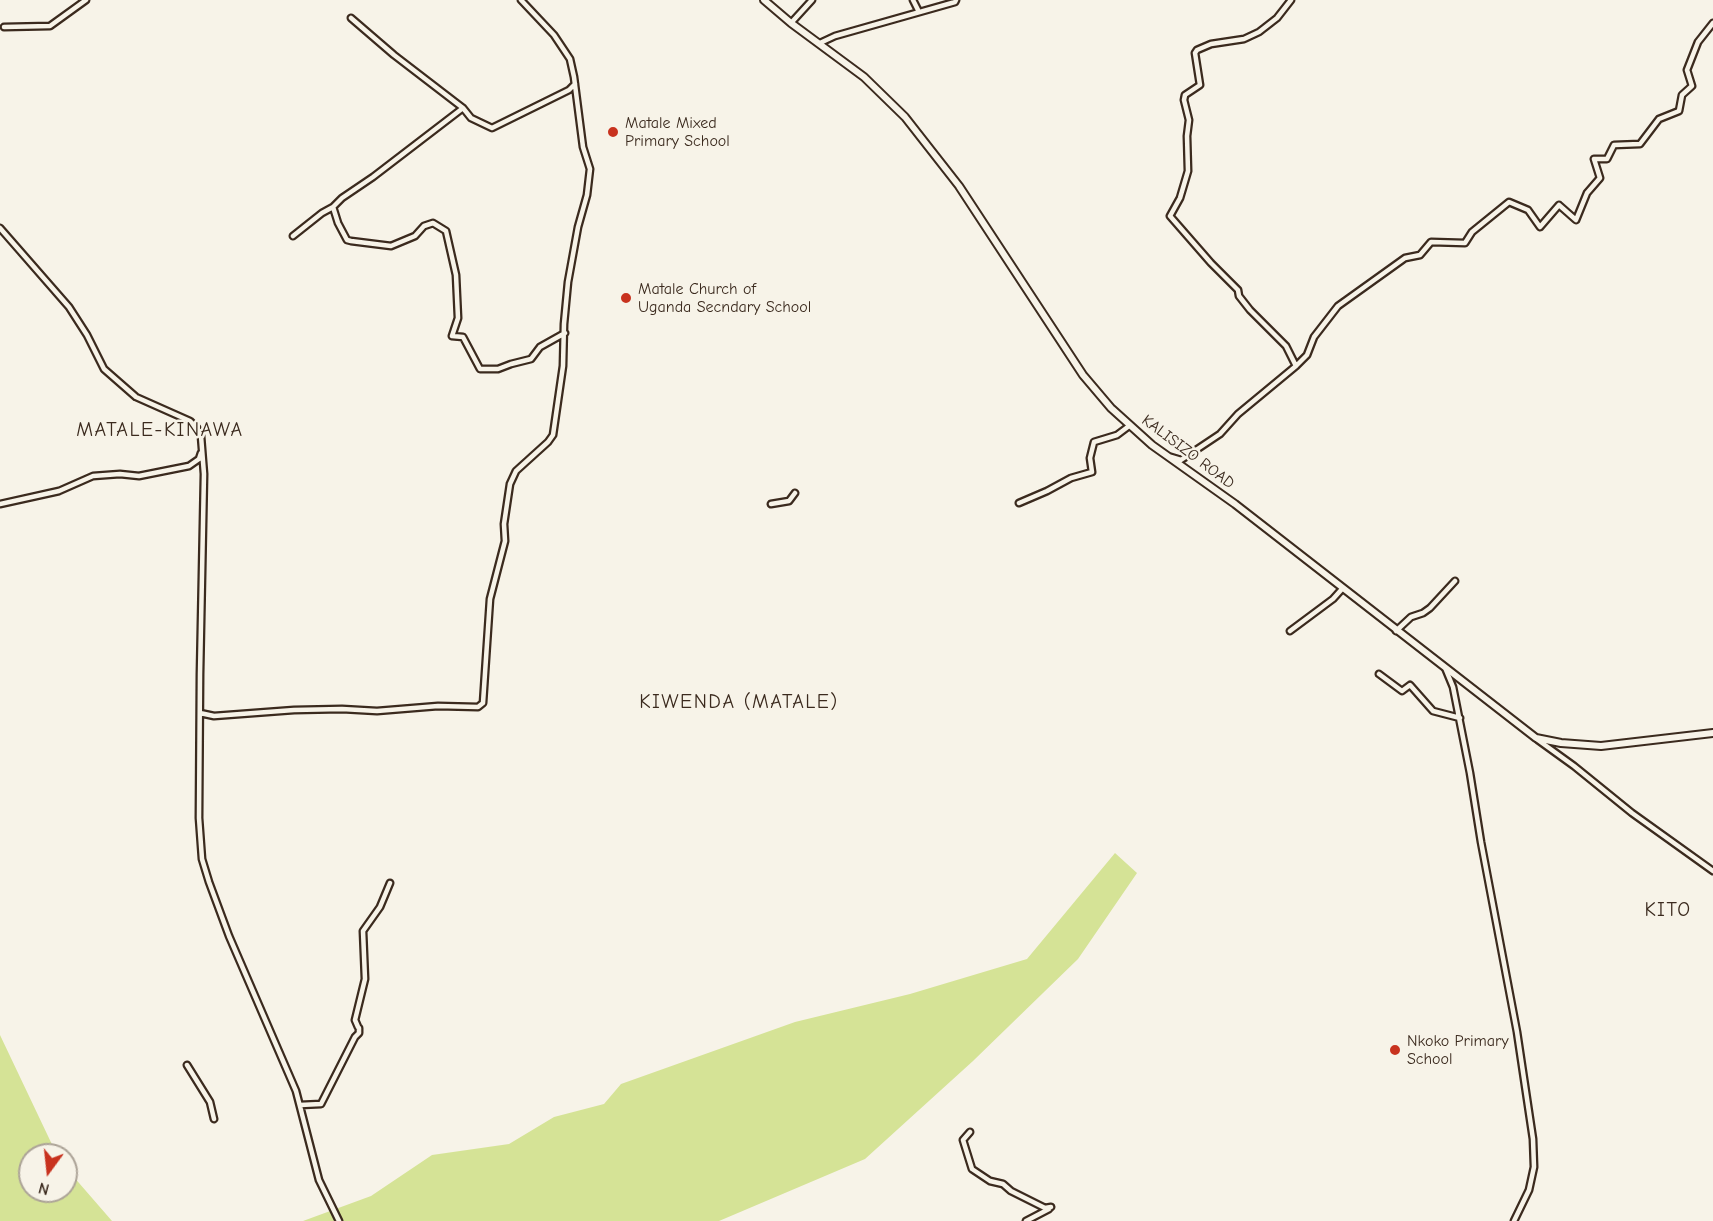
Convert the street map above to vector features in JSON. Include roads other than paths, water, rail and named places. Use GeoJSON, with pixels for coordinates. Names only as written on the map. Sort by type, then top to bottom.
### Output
{"type":"FeatureCollection","features":[{"type":"Feature","properties":{"kind":"street"},"geometry":{"type":"LineString","coordinates":[[4,27],[50,26],[86,0]]}},
{"type":"Feature","properties":{"kind":"street"},"geometry":{"type":"LineString","coordinates":[[200,713],[214,716],[294,710],[377,711],[438,706],[482,706],[490,599],[505,541],[504,524],[510,484],[516,471],[553,435],[563,366],[568,282],[578,227],[587,195],[590,169],[581,140],[570,59],[562,46],[521,0]]}},
{"type":"Feature","properties":{"kind":"street","name":"KALISIZO ROAD"},"geometry":{"type":"LineString","coordinates":[[764,0],[879,90],[905,117],[971,202],[1083,375],[1104,401],[1130,426],[1168,456],[1235,504],[1458,680],[1536,738],[1561,743],[1601,746],[1713,733]]}},
{"type":"Feature","properties":{"kind":"street"},"geometry":{"type":"LineString","coordinates":[[791,23],[812,0]]}},
{"type":"Feature","properties":{"kind":"street"},"geometry":{"type":"LineString","coordinates":[[913,0],[919,12]]}},
{"type":"Feature","properties":{"kind":"street"},"geometry":{"type":"LineString","coordinates":[[820,43],[835,36],[956,0]]}},
{"type":"Feature","properties":{"kind":"street"},"geometry":{"type":"LineString","coordinates":[[1291,0],[1277,18],[1259,32],[1244,39],[1205,46],[1195,54],[1200,85],[1185,95],[1184,100],[1189,120],[1186,136],[1188,171],[1180,198],[1170,216],[1211,264],[1238,290],[1239,296],[1251,310],[1286,346],[1296,366]]}},
{"type":"Feature","properties":{"kind":"street"},"geometry":{"type":"LineString","coordinates":[[351,18],[394,55],[463,108],[471,118],[492,128],[570,90],[575,84]]}},
{"type":"Feature","properties":{"kind":"street"},"geometry":{"type":"LineString","coordinates":[[1168,456],[1181,460],[1220,434],[1238,414],[1307,355],[1314,337],[1338,306],[1405,258],[1420,255],[1431,242],[1465,243],[1472,232],[1509,202],[1528,210],[1540,227],[1559,205],[1576,220],[1587,193],[1600,178],[1594,159],[1607,159],[1614,145],[1640,144],[1659,118],[1679,111],[1682,95],[1692,86],[1687,70],[1691,58],[1698,42],[1713,23]]}},
{"type":"Feature","properties":{"kind":"street"},"geometry":{"type":"LineString","coordinates":[[293,236],[463,108]]}},
{"type":"Feature","properties":{"kind":"street"},"geometry":{"type":"LineString","coordinates":[[333,207],[347,240],[351,241],[391,246],[415,236],[424,226],[433,223],[446,231],[456,275],[458,318],[452,336],[463,337],[480,369],[498,369],[511,363],[531,359],[540,347],[565,333]]}},
{"type":"Feature","properties":{"kind":"street"},"geometry":{"type":"LineString","coordinates":[[0,228],[69,307],[87,335],[104,369],[136,397],[189,420],[197,428],[203,449],[200,713],[202,859],[215,900],[300,1105],[319,1180],[339,1221]]}},
{"type":"Feature","properties":{"kind":"street"},"geometry":{"type":"LineString","coordinates":[[1019,503],[1071,478],[1092,472],[1090,458],[1094,442],[1117,435],[1130,426]]}},
{"type":"Feature","properties":{"kind":"street"},"geometry":{"type":"LineString","coordinates":[[0,504],[59,491],[93,476],[120,474],[139,476],[189,466],[199,459],[203,449]]}},
{"type":"Feature","properties":{"kind":"street"},"geometry":{"type":"LineString","coordinates":[[771,504],[789,501],[795,494]]}},
{"type":"Feature","properties":{"kind":"street"},"geometry":{"type":"LineString","coordinates":[[1396,631],[1411,617],[1423,614],[1455,582]]}},
{"type":"Feature","properties":{"kind":"street"},"geometry":{"type":"LineString","coordinates":[[1290,631],[1333,599],[1342,589]]}},
{"type":"Feature","properties":{"kind":"street"},"geometry":{"type":"LineString","coordinates":[[1446,670],[1453,687],[1460,718],[1517,1032],[1533,1139],[1534,1167],[1529,1190],[1514,1221]]}},
{"type":"Feature","properties":{"kind":"street"},"geometry":{"type":"LineString","coordinates":[[1379,674],[1402,691],[1410,685],[1433,711],[1460,718]]}},
{"type":"Feature","properties":{"kind":"street"},"geometry":{"type":"LineString","coordinates":[[1453,687],[1458,680]]}},
{"type":"Feature","properties":{"kind":"street"},"geometry":{"type":"LineString","coordinates":[[1536,738],[1632,813],[1713,871]]}},
{"type":"Feature","properties":{"kind":"street"},"geometry":{"type":"LineString","coordinates":[[300,1105],[321,1104],[359,1033],[356,1020],[365,979],[363,931],[380,907],[390,883]]}},
{"type":"Feature","properties":{"kind":"street"},"geometry":{"type":"LineString","coordinates":[[187,1065],[210,1102],[214,1119]]}},
{"type":"Feature","properties":{"kind":"street"},"geometry":{"type":"LineString","coordinates":[[970,1132],[963,1140],[972,1169],[990,1181],[1004,1184],[1011,1191],[1045,1208],[1051,1207],[1026,1221]]}},
{"type":"Feature","properties":{"kind":"place","name":"Matale Mixed Primary School"},"geometry":{"type":"Point","coordinates":[613,132]}},
{"type":"Feature","properties":{"kind":"place","name":"Matale Church of Uganda Secndary School"},"geometry":{"type":"Point","coordinates":[626,298]}},
{"type":"Feature","properties":{"kind":"place","name":"Nkoko Primary School"},"geometry":{"type":"Point","coordinates":[1395,1050]}},
{"type":"Feature","properties":{"kind":"district","name":"MATALE-KINAWA"},"geometry":{"type":"Point","coordinates":[160,430]}},
{"type":"Feature","properties":{"kind":"district","name":"KIWENDA (MATALE)"},"geometry":{"type":"Point","coordinates":[739,702]}},
{"type":"Feature","properties":{"kind":"district","name":"KITO"},"geometry":{"type":"Point","coordinates":[1668,910]}}]}
